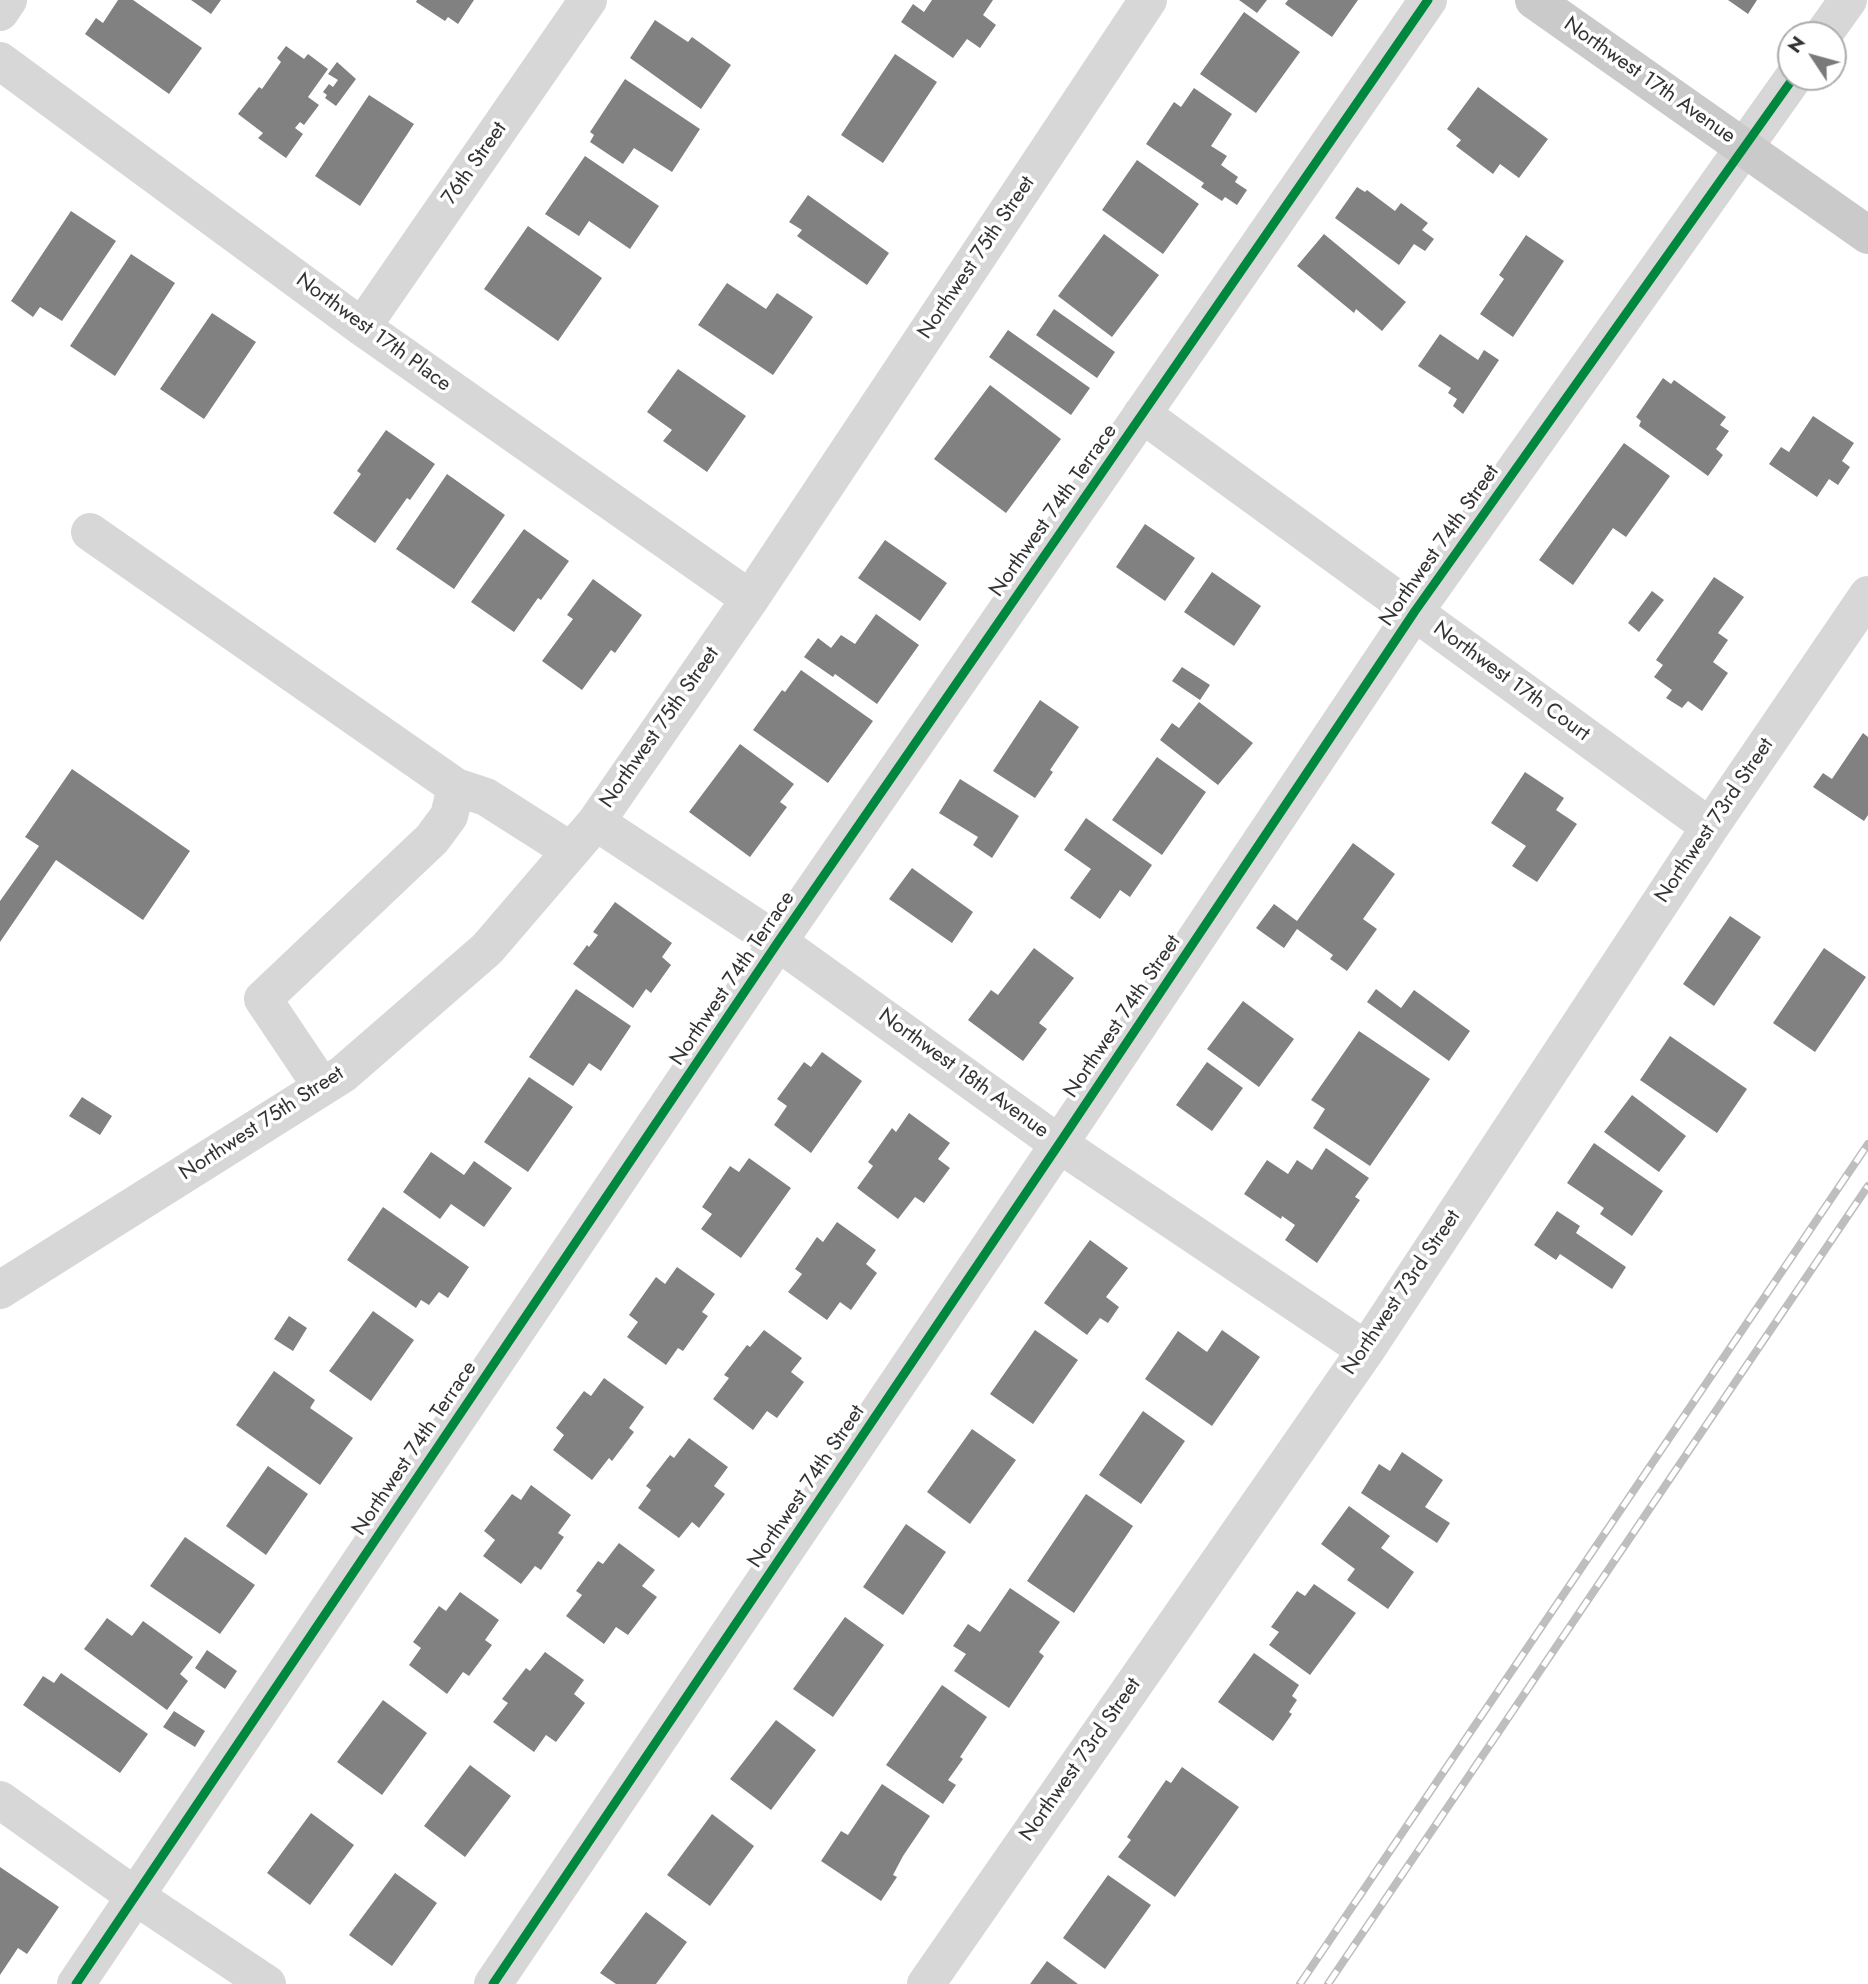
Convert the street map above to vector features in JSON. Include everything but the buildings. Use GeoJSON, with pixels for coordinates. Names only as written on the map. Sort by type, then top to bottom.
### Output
{"type":"FeatureCollection","features":[{"type":"Feature","properties":{"kind":"main road","name":"Northwest 17th Avenue"},"geometry":{"type":"LineString","coordinates":[[1534,0],[1868,235]]}},
{"type":"Feature","properties":{"kind":"street"},"geometry":{"type":"LineString","coordinates":[[0,12],[8,0]]}},
{"type":"Feature","properties":{"kind":"street","name":"76th Street"},"geometry":{"type":"LineString","coordinates":[[362,327],[588,0]]}},
{"type":"Feature","properties":{"kind":"street","name":"Northwest 75th Street"},"geometry":{"type":"LineString","coordinates":[[0,1290],[343,1074],[487,949],[596,822],[750,599],[1148,0]]}},
{"type":"Feature","properties":{"kind":"street","name":"Northwest 74th Terrace"},"geometry":{"type":"LineString","coordinates":[[76,1984],[779,942],[1428,0]]}},
{"type":"Feature","properties":{"kind":"street"},"geometry":{"type":"LineString","coordinates":[[1833,21],[1848,0]]}},
{"type":"Feature","properties":{"kind":"street","name":"Northwest 17th Place"},"geometry":{"type":"LineString","coordinates":[[0,61],[362,327],[750,599]]}},
{"type":"Feature","properties":{"kind":"street","name":"Northwest 74th Street"},"geometry":{"type":"LineString","coordinates":[[493,1984],[1415,611],[1784,91]]}},
{"type":"Feature","properties":{"kind":"street","name":"Northwest 17th Court"},"geometry":{"type":"LineString","coordinates":[[1142,414],[1710,827]]}},
{"type":"Feature","properties":{"kind":"street"},"geometry":{"type":"LineString","coordinates":[[90,532],[456,787],[486,797],[571,851]]}},
{"type":"Feature","properties":{"kind":"street","name":"Northwest 73rd Street"},"geometry":{"type":"LineString","coordinates":[[926,1984],[1366,1350],[1710,827],[1868,595]]}},
{"type":"Feature","properties":{"kind":"street"},"geometry":{"type":"LineString","coordinates":[[322,1087],[263,999],[432,839],[449,816],[456,787]]}},
{"type":"Feature","properties":{"kind":"street","name":"Northwest 18th Avenue"},"geometry":{"type":"LineString","coordinates":[[596,822],[779,942],[1059,1144],[1366,1350]]}},
{"type":"Feature","properties":{"kind":"street"},"geometry":{"type":"LineString","coordinates":[[0,1800],[135,1896],[267,1984]]}},
{"type":"Feature","properties":{"kind":"railway"},"geometry":{"type":"LineString","coordinates":[[1300,1984],[1868,1144]]}},
{"type":"Feature","properties":{"kind":"railway"},"geometry":{"type":"LineString","coordinates":[[1328,1984],[1868,1186]]}},
{"type":"Feature","properties":{"kind":"cycle path"},"geometry":{"type":"LineString","coordinates":[[76,1984],[778,942],[1428,0]]}},
{"type":"Feature","properties":{"kind":"cycle path"},"geometry":{"type":"LineString","coordinates":[[493,1984],[1415,611],[1784,91]]}}]}
